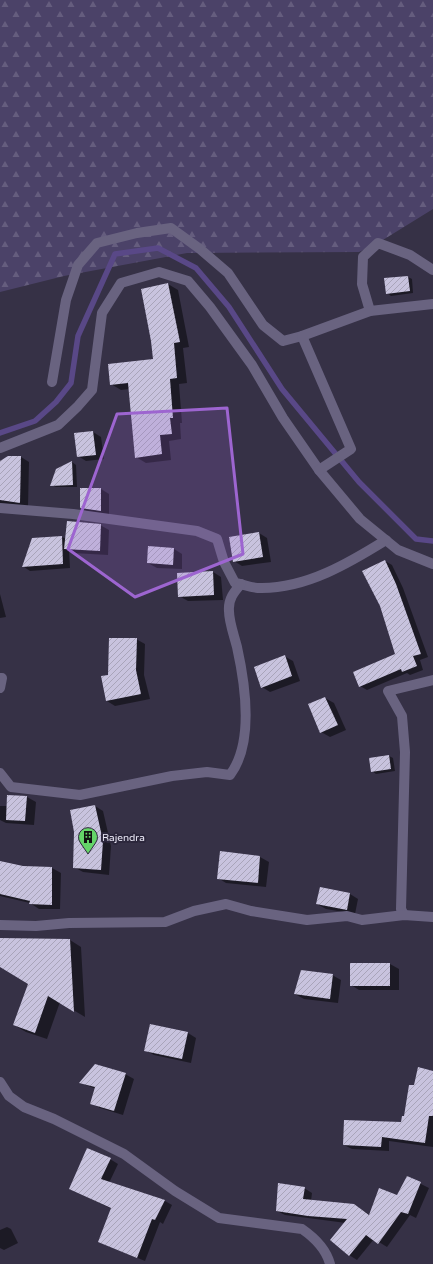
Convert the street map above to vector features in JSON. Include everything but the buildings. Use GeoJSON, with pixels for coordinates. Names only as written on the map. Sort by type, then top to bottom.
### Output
{"type":"FeatureCollection","features":[{"type":"Feature","properties":{"kind":"street"},"geometry":{"type":"LineString","coordinates":[[52,382],[66,300],[78,265],[97,243],[137,232],[170,228],[200,249],[228,273],[263,325],[283,341],[302,336],[370,312],[433,304]]}},
{"type":"Feature","properties":{"kind":"street"},"geometry":{"type":"LineString","coordinates":[[370,312],[362,284],[363,257],[378,243],[410,254],[433,270]]}},
{"type":"Feature","properties":{"kind":"street"},"geometry":{"type":"LineString","coordinates":[[0,448],[58,425],[78,406],[92,390],[102,313],[121,283],[159,272],[188,281],[210,307],[252,365],[283,418],[319,470],[360,519],[398,550],[433,564]]}},
{"type":"Feature","properties":{"kind":"street"},"geometry":{"type":"LineString","coordinates":[[302,336],[351,449],[319,470]]}},
{"type":"Feature","properties":{"kind":"street"},"geometry":{"type":"LineString","coordinates":[[0,508],[74,514],[197,532],[217,539],[224,562],[235,583],[261,589],[296,583],[341,568],[386,540]]}},
{"type":"Feature","properties":{"kind":"street"},"geometry":{"type":"LineString","coordinates":[[0,773],[12,787],[80,794],[207,772],[230,775],[237,765],[245,730],[245,691],[229,611],[231,595],[241,584]]}},
{"type":"Feature","properties":{"kind":"street"},"geometry":{"type":"LineString","coordinates":[[0,678],[2,678],[0,688]]}},
{"type":"Feature","properties":{"kind":"street"},"geometry":{"type":"LineString","coordinates":[[404,915],[401,909],[405,752],[402,716],[388,691],[433,680]]}},
{"type":"Feature","properties":{"kind":"street"},"geometry":{"type":"LineString","coordinates":[[0,925],[36,926],[69,923],[164,922],[194,911],[226,904],[251,911],[307,920],[347,916],[362,920],[404,915],[433,916]]}},
{"type":"Feature","properties":{"kind":"street"},"geometry":{"type":"LineString","coordinates":[[0,1082],[9,1096],[24,1107],[54,1119],[124,1154],[175,1191],[219,1218],[302,1229],[312,1236],[327,1255],[330,1264]]}},
{"type":"Feature","properties":{"kind":"highlighted area"},"geometry":{"type":"Polygon","coordinates":[[[227,408],[243,554],[135,597],[68,549],[117,414],[227,408]]]}},
{"type":"Feature","properties":{"kind":"green space"},"geometry":{"type":"Polygon","coordinates":[[[0,0],[433,0],[433,209],[378,243],[359,252],[187,253],[64,276],[0,292],[0,0]]]}},
{"type":"Feature","properties":{"kind":"waterway"},"geometry":{"type":"LineString","coordinates":[[0,433],[35,421],[56,402],[71,383],[78,336],[115,254],[158,248],[196,268],[229,307],[282,389],[359,482],[416,539],[433,541]]}},
{"type":"Feature","properties":{"kind":"place","name":"Rajendra"},"geometry":{"type":"Point","coordinates":[88,854]}}]}
